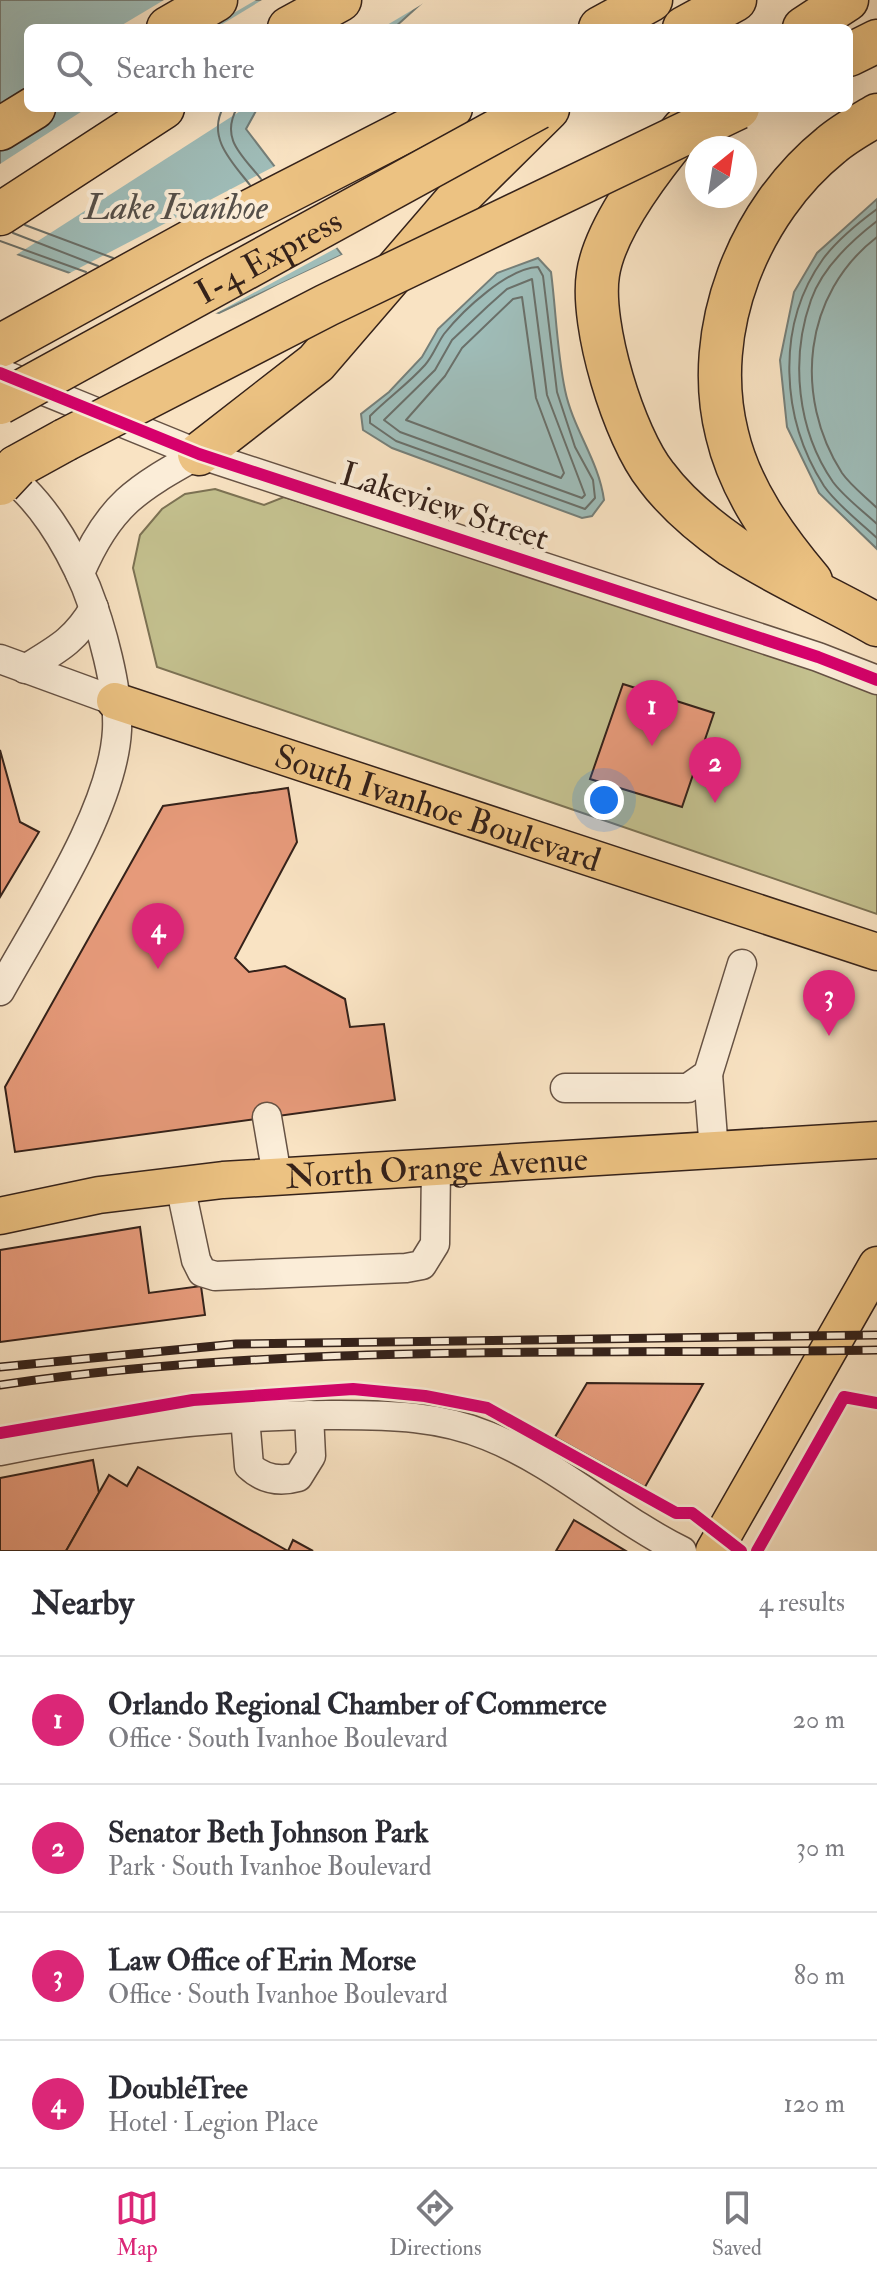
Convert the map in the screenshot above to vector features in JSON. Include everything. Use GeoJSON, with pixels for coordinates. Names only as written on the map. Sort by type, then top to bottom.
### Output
{"type":"FeatureCollection","features":[{"type":"Feature","properties":{"kind":"highway"},"geometry":{"type":"LineString","coordinates":[[175,24],[216,0]]}},
{"type":"Feature","properties":{"kind":"highway"},"geometry":{"type":"LineString","coordinates":[[296,24],[340,0]]}},
{"type":"Feature","properties":{"kind":"highway"},"geometry":{"type":"LineString","coordinates":[[607,24],[651,0]]}},
{"type":"Feature","properties":{"kind":"highway"},"geometry":{"type":"LineString","coordinates":[[635,24],[660,0]]}},
{"type":"Feature","properties":{"kind":"highway"},"geometry":{"type":"LineString","coordinates":[[691,24],[735,0]]}},
{"type":"Feature","properties":{"kind":"highway"},"geometry":{"type":"LineString","coordinates":[[810,24],[847,0]]}},
{"type":"Feature","properties":{"kind":"highway"},"geometry":{"type":"LineString","coordinates":[[853,53],[877,41]]}},
{"type":"Feature","properties":{"kind":"highway"},"geometry":{"type":"LineString","coordinates":[[0,129],[28,112]]}},
{"type":"Feature","properties":{"kind":"highway"},"geometry":{"type":"LineString","coordinates":[[0,214],[157,112]]}},
{"type":"Feature","properties":{"kind":"highway","name":"I-4 Express"},"geometry":{"type":"LineString","coordinates":[[0,346],[193,240],[443,112]]}},
{"type":"Feature","properties":{"kind":"highway","name":"I-4 Express"},"geometry":{"type":"LineString","coordinates":[[0,403],[531,112]]}},
{"type":"Feature","properties":{"kind":"highway"},"geometry":{"type":"LineString","coordinates":[[199,454],[316,363],[459,197],[545,112]]}},
{"type":"Feature","properties":{"kind":"highway"},"geometry":{"type":"LineString","coordinates":[[697,112],[621,215],[598,273],[601,331],[621,411],[654,475],[686,509],[732,546],[877,625]]}},
{"type":"Feature","properties":{"kind":"highway"},"geometry":{"type":"LineString","coordinates":[[4,474],[327,305],[730,112]]}},
{"type":"Feature","properties":{"kind":"highway"},"geometry":{"type":"LineString","coordinates":[[823,594],[775,536],[742,476],[727,434],[719,382],[724,329],[735,280],[786,190],[831,145],[877,115]]}},
{"type":"Feature","properties":{"kind":"main road","name":"South Ivanhoe Boulevard"},"geometry":{"type":"LineString","coordinates":[[115,701],[877,952]]}},
{"type":"Feature","properties":{"kind":"main road","name":"North Orange Avenue"},"geometry":{"type":"LineString","coordinates":[[0,1216],[99,1195],[277,1176],[877,1140]]}},
{"type":"Feature","properties":{"kind":"main road"},"geometry":{"type":"LineString","coordinates":[[714,1551],[877,1265]]}},
{"type":"Feature","properties":{"kind":"street","name":"Lakeview Street"},"geometry":{"type":"LineString","coordinates":[[0,373],[199,454],[804,652],[877,680]]}},
{"type":"Feature","properties":{"kind":"street"},"geometry":{"type":"LineString","coordinates":[[80,573],[97,534],[121,504],[154,479],[199,454]]}},
{"type":"Feature","properties":{"kind":"street"},"geometry":{"type":"LineString","coordinates":[[0,991],[69,865],[101,797],[114,752],[115,701],[94,608],[80,573],[51,522],[4,474]]}},
{"type":"Feature","properties":{"kind":"street"},"geometry":{"type":"LineString","coordinates":[[12,664],[69,642],[80,632],[94,608]]}},
{"type":"Feature","properties":{"kind":"street","name":"South Ivanhoe Boulevard"},"geometry":{"type":"LineString","coordinates":[[12,664],[115,701]]}},
{"type":"Feature","properties":{"kind":"street"},"geometry":{"type":"LineString","coordinates":[[714,1151],[708,1074],[742,964]]}},
{"type":"Feature","properties":{"kind":"street"},"geometry":{"type":"LineString","coordinates":[[565,1088],[688,1088],[708,1074]]}},
{"type":"Feature","properties":{"kind":"street"},"geometry":{"type":"LineString","coordinates":[[267,1117],[277,1176]]}},
{"type":"Feature","properties":{"kind":"street"},"geometry":{"type":"LineString","coordinates":[[180,1185],[196,1260],[202,1272],[215,1276],[406,1268],[422,1265],[435,1244],[436,1167]]}},
{"type":"Feature","properties":{"kind":"street"},"geometry":{"type":"LineString","coordinates":[[245,1417],[249,1466],[259,1475],[287,1480],[298,1477],[311,1456],[309,1415]]}},
{"type":"Feature","properties":{"kind":"street"},"geometry":{"type":"LineString","coordinates":[[0,1451],[123,1428],[245,1417],[385,1415],[461,1426],[522,1452],[682,1551]]}},
{"type":"Feature","properties":{"kind":"shaded area"},"geometry":{"type":"Polygon","coordinates":[[[215,489],[264,505],[284,497],[827,669],[877,692],[877,914],[157,667],[133,568],[140,535],[162,509],[185,494],[215,489]]]}},
{"type":"Feature","properties":{"kind":"water","name":"Lake Ivanhoe"},"geometry":{"type":"Polygon","coordinates":[[[0,0],[425,0],[398,24],[24,24],[24,112],[255,112],[246,129],[342,255],[219,313],[145,300],[0,248],[0,0]]]}},
{"type":"Feature","properties":{"kind":"water"},"geometry":{"type":"Polygon","coordinates":[[[877,199],[877,549],[819,493],[787,427],[780,360],[794,292],[817,253],[877,199]]]}},
{"type":"Feature","properties":{"kind":"water"},"geometry":{"type":"Polygon","coordinates":[[[538,258],[551,272],[565,390],[597,472],[604,500],[592,516],[582,518],[392,448],[363,430],[361,414],[389,392],[422,357],[438,329],[497,273],[538,258]]]}},
{"type":"Feature","properties":{"kind":"pier"},"geometry":{"type":"Polygon","coordinates":[[[164,0],[256,0],[215,24],[124,24],[164,0]]]}},
{"type":"Feature","properties":{"kind":"pier"},"geometry":{"type":"Polygon","coordinates":[[[262,0],[429,0],[389,24],[223,24],[262,0]]]}},
{"type":"Feature","properties":{"kind":"pier"},"geometry":{"type":"Polygon","coordinates":[[[81,112],[239,112],[13,257],[0,252],[0,164],[81,112]]]}},
{"type":"Feature","properties":{"kind":"pier"},"geometry":{"type":"Polygon","coordinates":[[[277,165],[340,246],[211,316],[144,304],[64,276],[277,165]]]}},
{"type":"Feature","properties":{"kind":"pier"},"geometry":{"type":"Polygon","coordinates":[[[346,253],[344,259],[215,317],[278,285],[346,253]]]}},
{"type":"Feature","properties":{"kind":"building"},"geometry":{"type":"Polygon","coordinates":[[[623,684],[714,713],[682,807],[590,779],[623,684]]]}},
{"type":"Feature","properties":{"kind":"building"},"geometry":{"type":"Polygon","coordinates":[[[0,750],[20,822],[39,832],[0,897],[0,750]]]}},
{"type":"Feature","properties":{"kind":"building"},"geometry":{"type":"Polygon","coordinates":[[[288,788],[297,842],[235,958],[249,972],[285,966],[345,999],[350,1027],[384,1024],[395,1100],[15,1152],[5,1087],[163,806],[288,788]]]}},
{"type":"Feature","properties":{"kind":"building"},"geometry":{"type":"Polygon","coordinates":[[[140,1227],[149,1293],[201,1286],[205,1315],[0,1342],[0,1250],[140,1227]]]}},
{"type":"Feature","properties":{"kind":"building"},"geometry":{"type":"Polygon","coordinates":[[[587,1383],[703,1384],[645,1487],[555,1437],[587,1383]]]}},
{"type":"Feature","properties":{"kind":"building"},"geometry":{"type":"Polygon","coordinates":[[[93,1460],[99,1493],[66,1551],[0,1551],[0,1478],[93,1460]]]}},
{"type":"Feature","properties":{"kind":"building"},"geometry":{"type":"Polygon","coordinates":[[[138,1467],[288,1551],[66,1551],[109,1475],[127,1486],[138,1467]]]}},
{"type":"Feature","properties":{"kind":"building"},"geometry":{"type":"Polygon","coordinates":[[[574,1520],[626,1551],[556,1551],[574,1520]]]}},
{"type":"Feature","properties":{"kind":"building"},"geometry":{"type":"Polygon","coordinates":[[[293,1540],[313,1551],[288,1551],[293,1540]]]}},
{"type":"Feature","properties":{"kind":"railway"},"geometry":{"type":"LineString","coordinates":[[0,1367],[236,1344],[877,1335]]}},
{"type":"Feature","properties":{"kind":"railway"},"geometry":{"type":"LineString","coordinates":[[0,1385],[109,1371],[328,1356],[877,1350]]}},
{"type":"Feature","properties":{"kind":"cycle path"},"geometry":{"type":"LineString","coordinates":[[0,373],[199,454],[818,657],[877,680]]}},
{"type":"Feature","properties":{"kind":"cycle path"},"geometry":{"type":"LineString","coordinates":[[0,1433],[193,1400],[353,1389],[425,1396],[487,1408],[676,1513],[692,1513],[741,1551]]}},
{"type":"Feature","properties":{"kind":"cycle path"},"geometry":{"type":"LineString","coordinates":[[757,1551],[844,1397],[877,1403]]}},
{"type":"Feature","properties":{"kind":"place","name":"Orlando Regional Chamber of Commerce"},"geometry":{"type":"Point","coordinates":[652,746]}},
{"type":"Feature","properties":{"kind":"place","name":"Senator Beth Johnson Park"},"geometry":{"type":"Point","coordinates":[715,803]}},
{"type":"Feature","properties":{"kind":"place","name":"DoubleTree"},"geometry":{"type":"Point","coordinates":[158,969]}},
{"type":"Feature","properties":{"kind":"place","name":"Law Office of Erin Morse"},"geometry":{"type":"Point","coordinates":[829,1036]}}]}
